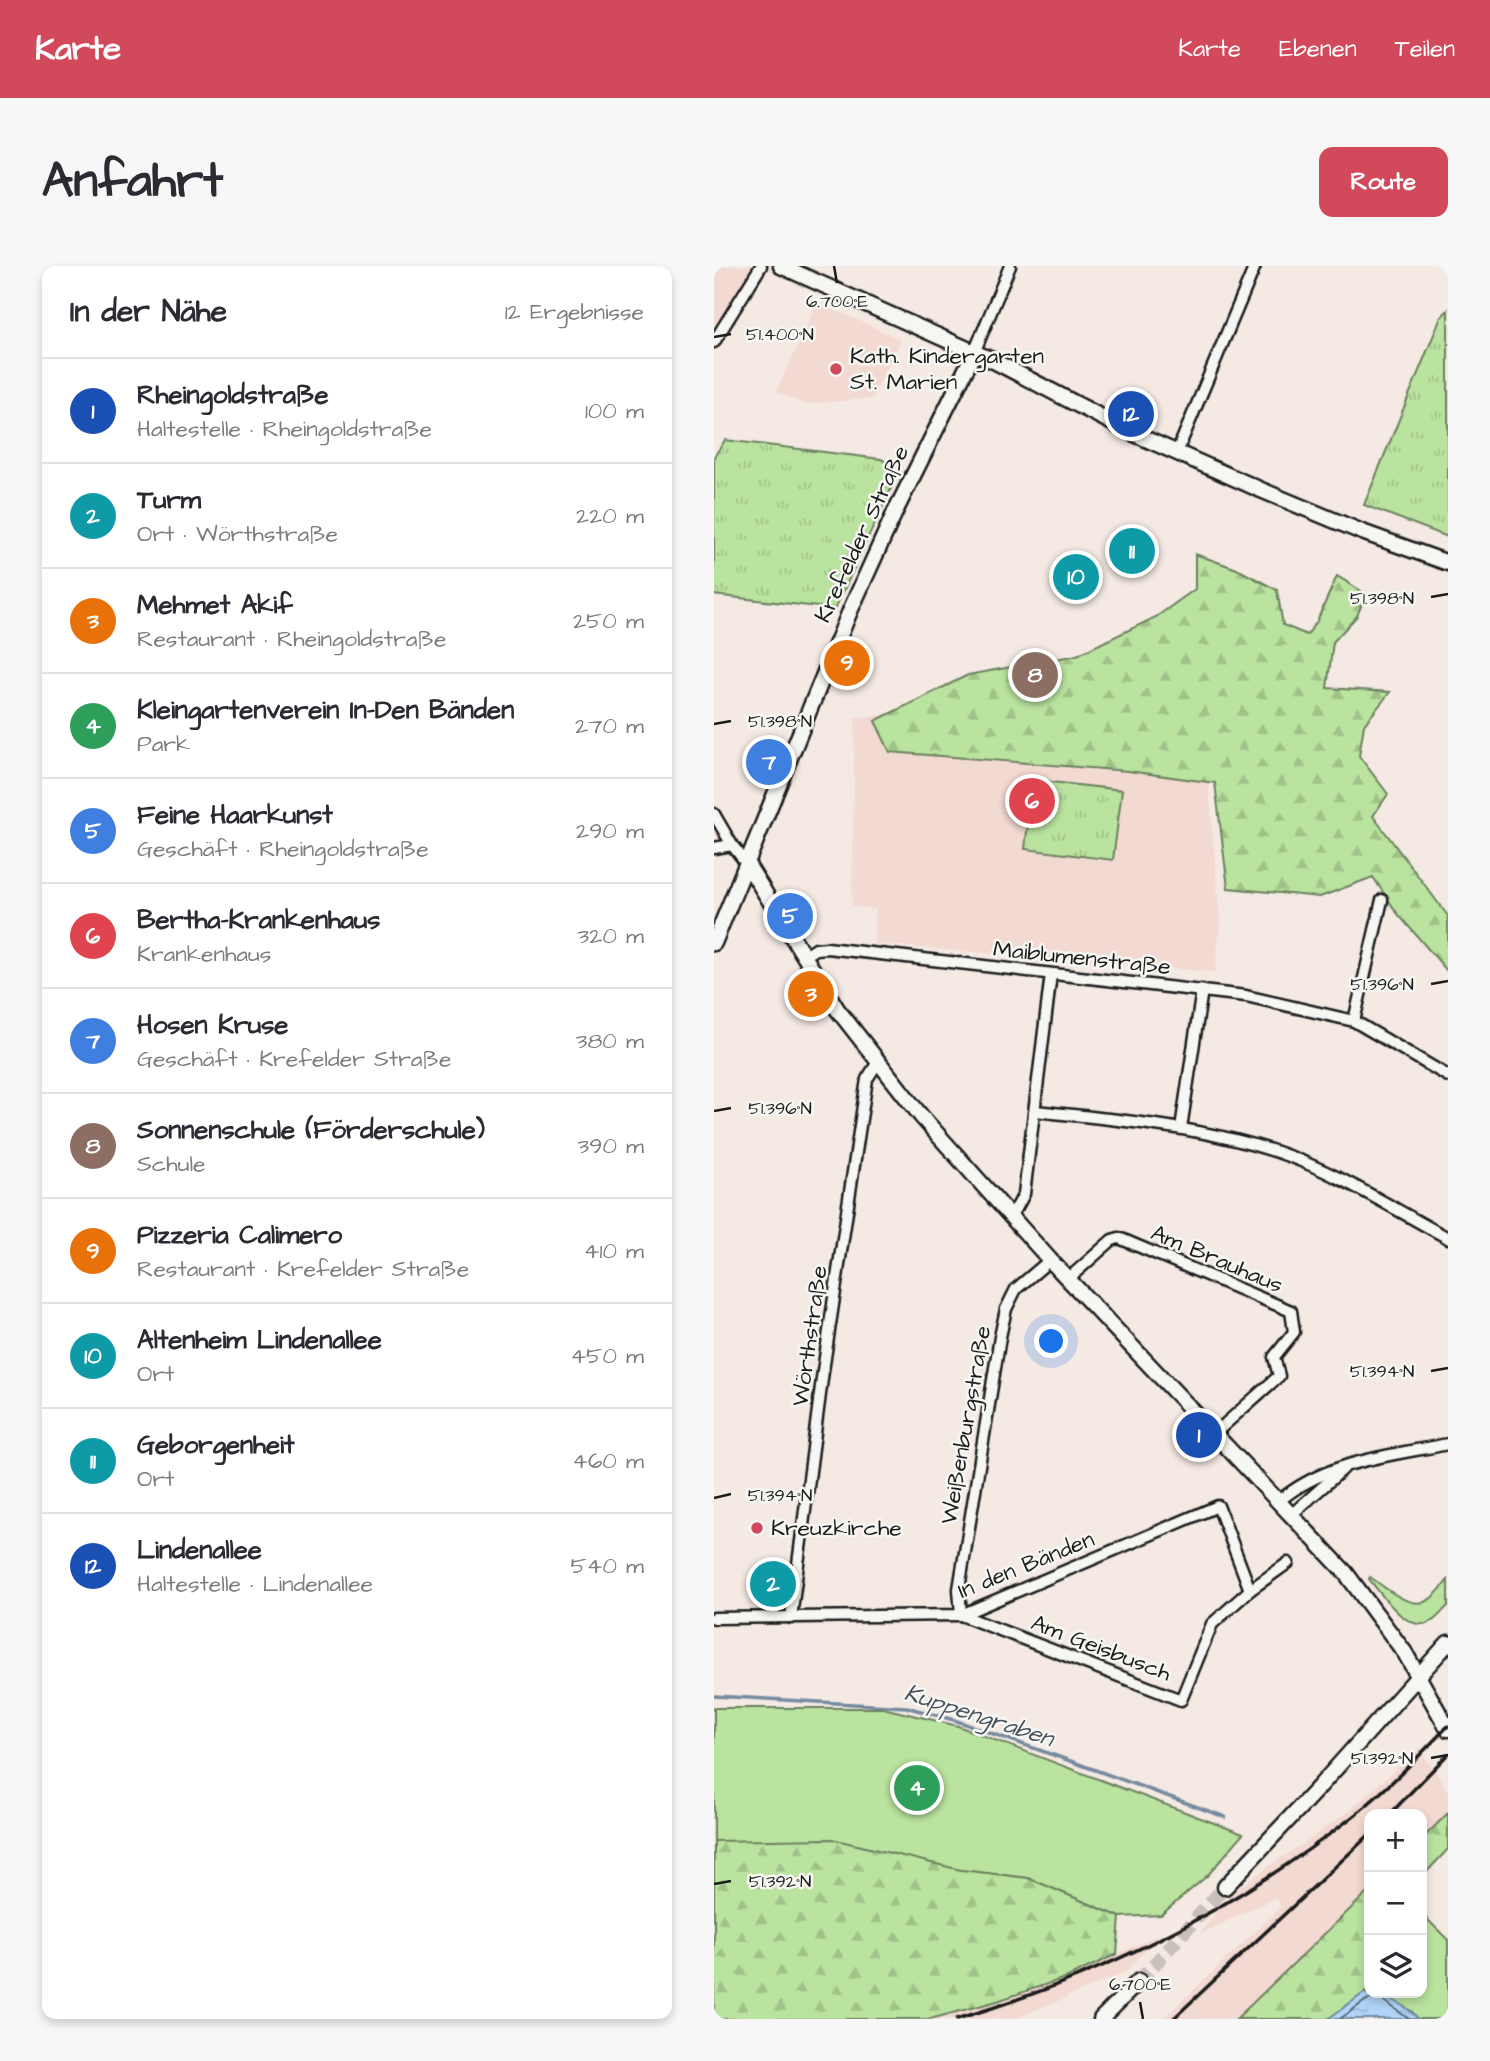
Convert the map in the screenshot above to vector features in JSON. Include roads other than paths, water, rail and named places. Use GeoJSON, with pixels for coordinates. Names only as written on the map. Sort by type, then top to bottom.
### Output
{"type":"FeatureCollection","features":[{"type":"Feature","properties":{"kind":"street"},"geometry":{"type":"LineString","coordinates":[[714,342],[761,266]]}},
{"type":"Feature","properties":{"kind":"street"},"geometry":{"type":"LineString","coordinates":[[781,266],[974,353],[1128,431],[1261,491],[1448,563]]}},
{"type":"Feature","properties":{"kind":"street","name":"Krefelder Straße"},"geometry":{"type":"LineString","coordinates":[[714,943],[864,579],[974,353],[1010,266]]}},
{"type":"Feature","properties":{"kind":"street"},"geometry":{"type":"LineString","coordinates":[[1177,452],[1255,266]]}},
{"type":"Feature","properties":{"kind":"street"},"geometry":{"type":"LineString","coordinates":[[714,814],[837,1009],[921,1116],[1068,1279],[1345,1572],[1419,1676],[1448,1729]]}},
{"type":"Feature","properties":{"kind":"street"},"geometry":{"type":"LineString","coordinates":[[714,848],[732,845]]}},
{"type":"Feature","properties":{"kind":"street"},"geometry":{"type":"LineString","coordinates":[[1354,1021],[1382,900]]}},
{"type":"Feature","properties":{"kind":"street","name":"Maiblumenstraße"},"geometry":{"type":"LineString","coordinates":[[805,956],[817,949],[827,948],[1247,996],[1354,1021],[1448,1076]]}},
{"type":"Feature","properties":{"kind":"street"},"geometry":{"type":"LineString","coordinates":[[1009,1215],[1024,1194],[1051,974]]}},
{"type":"Feature","properties":{"kind":"street"},"geometry":{"type":"LineString","coordinates":[[1181,1128],[1202,990]]}},
{"type":"Feature","properties":{"kind":"street","name":"Wörthstraße"},"geometry":{"type":"LineString","coordinates":[[791,1618],[823,1371],[867,1079],[878,1062]]}},
{"type":"Feature","properties":{"kind":"street"},"geometry":{"type":"LineString","coordinates":[[1036,1111],[1181,1128],[1278,1152],[1324,1170],[1448,1238]]}},
{"type":"Feature","properties":{"kind":"street","name":"Am Brauhaus"},"geometry":{"type":"LineString","coordinates":[[1068,1279],[1112,1240],[1119,1238],[1291,1311],[1294,1332],[1274,1357],[1279,1376],[1214,1434]]}},
{"type":"Feature","properties":{"kind":"street","name":"Weißenburgstraße"},"geometry":{"type":"LineString","coordinates":[[961,1615],[959,1589],[1006,1309],[1016,1289],[1050,1259]]}},
{"type":"Feature","properties":{"kind":"street"},"geometry":{"type":"LineString","coordinates":[[1278,1502],[1296,1486],[1321,1473],[1448,1444]]}},
{"type":"Feature","properties":{"kind":"street"},"geometry":{"type":"LineString","coordinates":[[1291,1515],[1346,1466]]}},
{"type":"Feature","properties":{"kind":"street","name":"In den Bänden"},"geometry":{"type":"LineString","coordinates":[[714,1618],[961,1615],[1218,1506],[1250,1590]]}},
{"type":"Feature","properties":{"kind":"street","name":"Am Geisbusch"},"geometry":{"type":"LineString","coordinates":[[961,1615],[1181,1700],[1212,1624],[1250,1590],[1288,1563]]}},
{"type":"Feature","properties":{"kind":"street"},"geometry":{"type":"LineString","coordinates":[[1226,1887],[1448,1643]]}},
{"type":"Feature","properties":{"kind":"street"},"geometry":{"type":"LineString","coordinates":[[1101,2019],[1139,1981]]}},
{"type":"Feature","properties":{"kind":"water"},"geometry":{"type":"Polygon","coordinates":[[[1364,1993],[1364,1998],[1394,2001],[1407,2008],[1418,2019],[1328,2019],[1364,1993]]]}},
{"type":"Feature","properties":{"kind":"waterway","name":"Kuppengraben"},"geometry":{"type":"LineString","coordinates":[[714,1696],[906,1707],[954,1720],[1225,1817]]}},
{"type":"Feature","properties":{"kind":"tunnel"},"geometry":{"type":"LineString","coordinates":[[1139,1981],[1225,1887]]}},
{"type":"Feature","properties":{"kind":"railway"},"geometry":{"type":"LineString","coordinates":[[957,2019],[1011,2002],[1116,1960],[1216,1909],[1264,1880],[1356,1814],[1392,1783],[1448,1726]]}},
{"type":"Feature","properties":{"kind":"railway"},"geometry":{"type":"LineString","coordinates":[[1395,1809],[1448,1754]]}},
{"type":"Feature","properties":{"kind":"railway"},"geometry":{"type":"LineString","coordinates":[[1173,2019],[1364,1840]]}},
{"type":"Feature","properties":{"kind":"place","name":"Kath. Kindergarten St. Marien"},"geometry":{"type":"Point","coordinates":[836,369]}},
{"type":"Feature","properties":{"kind":"place","name":"Lindenallee"},"geometry":{"type":"Point","coordinates":[1131,414]}},
{"type":"Feature","properties":{"kind":"place","name":"Geborgenheit"},"geometry":{"type":"Point","coordinates":[1132,551]}},
{"type":"Feature","properties":{"kind":"place","name":"Altenheim Lindenallee"},"geometry":{"type":"Point","coordinates":[1076,577]}},
{"type":"Feature","properties":{"kind":"place","name":"Pizzeria Calimero"},"geometry":{"type":"Point","coordinates":[847,663]}},
{"type":"Feature","properties":{"kind":"place","name":"Sonnenschule (Förderschule)"},"geometry":{"type":"Point","coordinates":[1035,675]}},
{"type":"Feature","properties":{"kind":"place","name":"Hosen Kruse"},"geometry":{"type":"Point","coordinates":[769,762]}},
{"type":"Feature","properties":{"kind":"place","name":"Bertha-Krankenhaus"},"geometry":{"type":"Point","coordinates":[1032,801]}},
{"type":"Feature","properties":{"kind":"place","name":"Feine Haarkunst"},"geometry":{"type":"Point","coordinates":[790,916]}},
{"type":"Feature","properties":{"kind":"place","name":"Mehmet Akif"},"geometry":{"type":"Point","coordinates":[811,994]}},
{"type":"Feature","properties":{"kind":"place","name":"Rheingoldstraße"},"geometry":{"type":"Point","coordinates":[1199,1435]}},
{"type":"Feature","properties":{"kind":"place","name":"Kreuzkirche"},"geometry":{"type":"Point","coordinates":[757,1528]}},
{"type":"Feature","properties":{"kind":"place","name":"Turm"},"geometry":{"type":"Point","coordinates":[773,1584]}},
{"type":"Feature","properties":{"kind":"place","name":"Kleingartenverein In-Den Bänden"},"geometry":{"type":"Point","coordinates":[917,1788]}}]}
